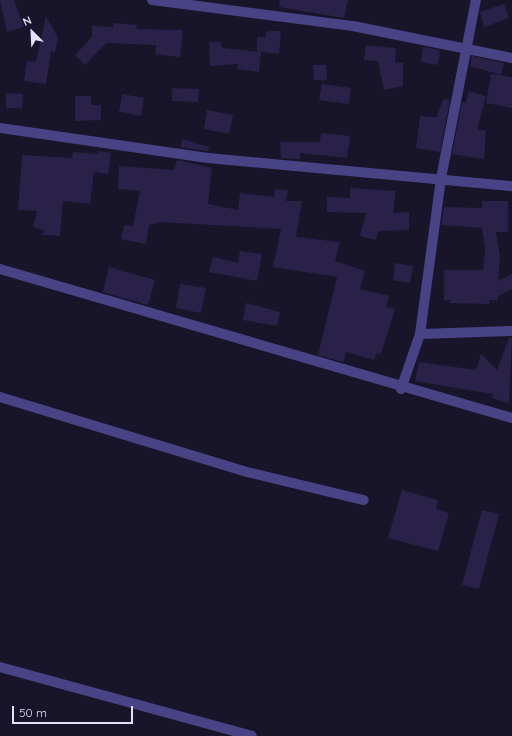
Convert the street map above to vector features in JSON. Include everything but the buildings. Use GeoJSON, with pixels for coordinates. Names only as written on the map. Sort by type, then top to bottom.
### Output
{"type":"FeatureCollection","features":[{"type":"Feature","properties":{"kind":"street"},"geometry":{"type":"LineString","coordinates":[[152,0],[354,26],[467,47],[512,58]]}},
{"type":"Feature","properties":{"kind":"street"},"geometry":{"type":"LineString","coordinates":[[401,389],[420,334],[441,178],[476,0]]}},
{"type":"Feature","properties":{"kind":"street"},"geometry":{"type":"LineString","coordinates":[[0,128],[208,158],[441,178],[512,186]]}},
{"type":"Feature","properties":{"kind":"street"},"geometry":{"type":"LineString","coordinates":[[0,269],[401,389],[512,418]]}},
{"type":"Feature","properties":{"kind":"street"},"geometry":{"type":"LineString","coordinates":[[420,334],[512,331]]}},
{"type":"Feature","properties":{"kind":"street"},"geometry":{"type":"LineString","coordinates":[[0,398],[247,472],[364,500]]}},
{"type":"Feature","properties":{"kind":"street"},"geometry":{"type":"LineString","coordinates":[[0,667],[252,736]]}}]}
